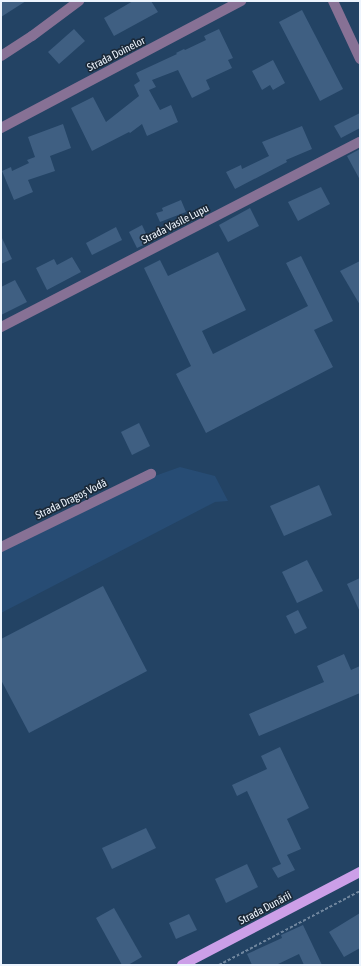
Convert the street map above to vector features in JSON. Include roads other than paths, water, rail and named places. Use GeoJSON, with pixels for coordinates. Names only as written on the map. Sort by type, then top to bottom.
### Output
{"type":"FeatureCollection","features":[{"type":"Feature","properties":{"kind":"main road","name":"Strada Dunării"},"geometry":{"type":"LineString","coordinates":[[182,965],[360,872]]}},
{"type":"Feature","properties":{"kind":"street"},"geometry":{"type":"LineString","coordinates":[[1,56],[32,36],[79,1]]}},
{"type":"Feature","properties":{"kind":"street","name":"Strada Doinelor"},"geometry":{"type":"LineString","coordinates":[[1,128],[242,1]]}},
{"type":"Feature","properties":{"kind":"street"},"geometry":{"type":"LineString","coordinates":[[333,1],[360,59]]}},
{"type":"Feature","properties":{"kind":"street","name":"Strada Vasile Lupu"},"geometry":{"type":"LineString","coordinates":[[1,327],[360,142]]}},
{"type":"Feature","properties":{"kind":"street","name":"Strada Dragoș Vodă"},"geometry":{"type":"LineString","coordinates":[[1,547],[151,474]]}}]}
